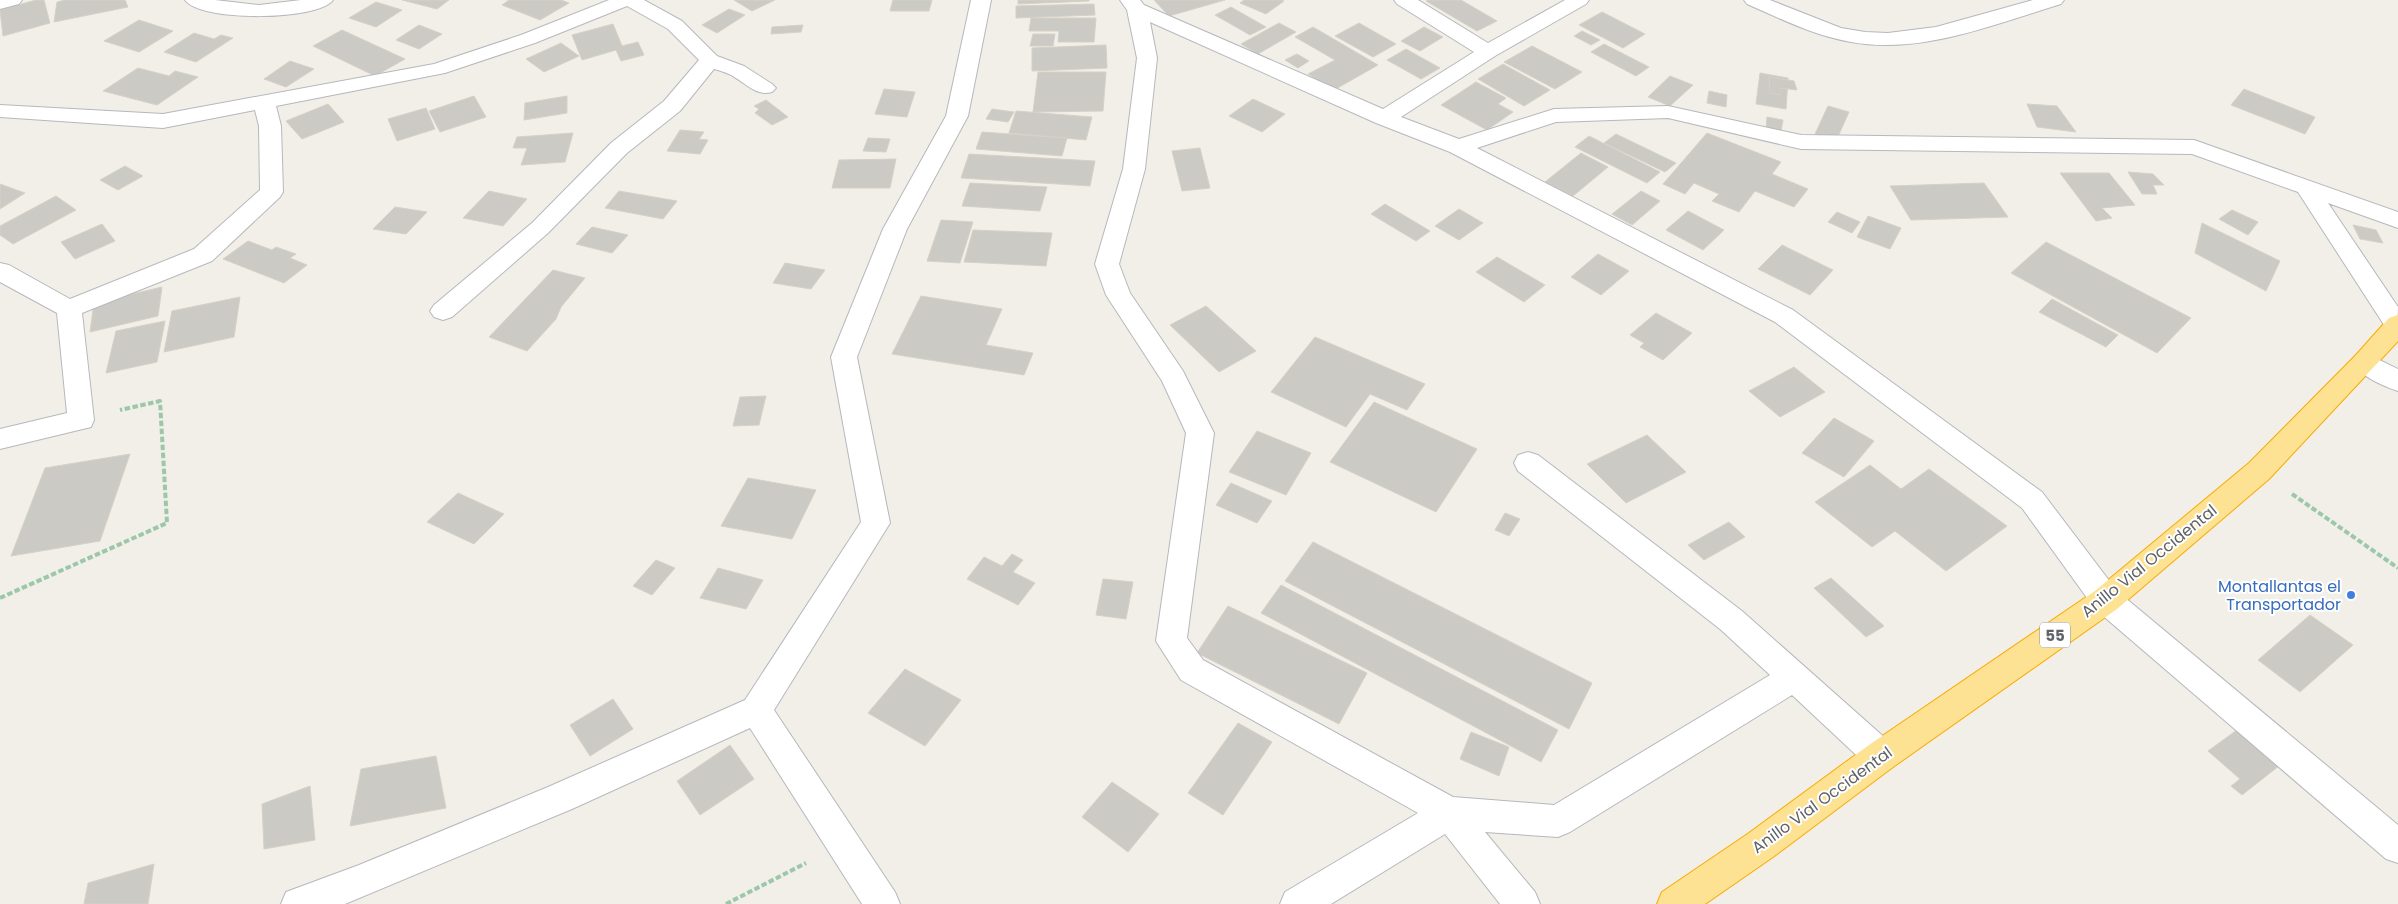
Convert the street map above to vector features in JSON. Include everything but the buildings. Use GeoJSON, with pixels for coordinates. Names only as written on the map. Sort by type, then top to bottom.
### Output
{"type":"FeatureCollection","features":[{"type":"Feature","properties":{"kind":"highway","name":"Anillo Vial Occidental"},"geometry":{"type":"LineString","coordinates":[[1675,904],[1761,845],[1881,756],[2106,600],[2259,471],[2366,362],[2398,324]]}},
{"type":"Feature","properties":{"kind":"street"},"geometry":{"type":"LineString","coordinates":[[0,3],[12,0]]}},
{"type":"Feature","properties":{"kind":"street"},"geometry":{"type":"LineString","coordinates":[[195,0],[214,7],[256,12],[323,0]]}},
{"type":"Feature","properties":{"kind":"street"},"geometry":{"type":"LineString","coordinates":[[0,111],[163,121],[438,69],[528,39],[626,0]]}},
{"type":"Feature","properties":{"kind":"street"},"geometry":{"type":"LineString","coordinates":[[630,0],[675,25],[710,60],[737,70],[765,88]]}},
{"type":"Feature","properties":{"kind":"street"},"geometry":{"type":"LineString","coordinates":[[299,904],[361,881],[560,798],[756,710],[876,523],[844,357],[895,229],[957,116],[981,0]]}},
{"type":"Feature","properties":{"kind":"street"},"geometry":{"type":"LineString","coordinates":[[1404,0],[1488,52]]}},
{"type":"Feature","properties":{"kind":"street"},"geometry":{"type":"LineString","coordinates":[[1384,118],[1488,52],[1579,0]]}},
{"type":"Feature","properties":{"kind":"street"},"geometry":{"type":"LineString","coordinates":[[1754,0],[1818,28],[1866,38],[1926,36],[2054,0]]}},
{"type":"Feature","properties":{"kind":"street"},"geometry":{"type":"LineString","coordinates":[[1133,5],[1384,118],[1458,147],[1784,316],[2032,500],[2106,600],[2398,847]]}},
{"type":"Feature","properties":{"kind":"street"},"geometry":{"type":"LineString","coordinates":[[1133,5],[1147,58],[1134,169],[1106,264],[1118,295],[1174,378],[1200,433],[1171,641],[1192,670],[1449,813],[1522,904]]}},
{"type":"Feature","properties":{"kind":"street"},"geometry":{"type":"LineString","coordinates":[[443,312],[540,228],[619,148],[672,106],[710,60]]}},
{"type":"Feature","properties":{"kind":"street"},"geometry":{"type":"LineString","coordinates":[[0,271],[69,308],[203,255],[272,192],[270,126],[264,103]]}},
{"type":"Feature","properties":{"kind":"street"},"geometry":{"type":"LineString","coordinates":[[1458,147],[1554,116],[1668,112],[1801,142],[2194,147],[2398,220]]}},
{"type":"Feature","properties":{"kind":"street"},"geometry":{"type":"LineString","coordinates":[[2305,186],[2398,324]]}},
{"type":"Feature","properties":{"kind":"street"},"geometry":{"type":"LineString","coordinates":[[0,439],[81,420],[69,308]]}},
{"type":"Feature","properties":{"kind":"street"},"geometry":{"type":"LineString","coordinates":[[2366,362],[2398,381]]}},
{"type":"Feature","properties":{"kind":"street"},"geometry":{"type":"LineString","coordinates":[[1528,463],[1731,620],[1881,756]]}},
{"type":"Feature","properties":{"kind":"street"},"geometry":{"type":"LineString","coordinates":[[1298,904],[1449,813],[1558,821],[1794,677]]}},
{"type":"Feature","properties":{"kind":"street"},"geometry":{"type":"LineString","coordinates":[[756,710],[882,904]]}},
{"type":"Feature","properties":{"kind":"path"},"geometry":{"type":"LineString","coordinates":[[0,598],[167,523],[160,401]]}},
{"type":"Feature","properties":{"kind":"path"},"geometry":{"type":"LineString","coordinates":[[2259,471],[2398,568]]}},
{"type":"Feature","properties":{"kind":"path"},"geometry":{"type":"LineString","coordinates":[[726,904],[842,844]]}},
{"type":"Feature","properties":{"kind":"place","name":"Montallantas el Transportador"},"geometry":{"type":"Point","coordinates":[2351,595]}}]}
